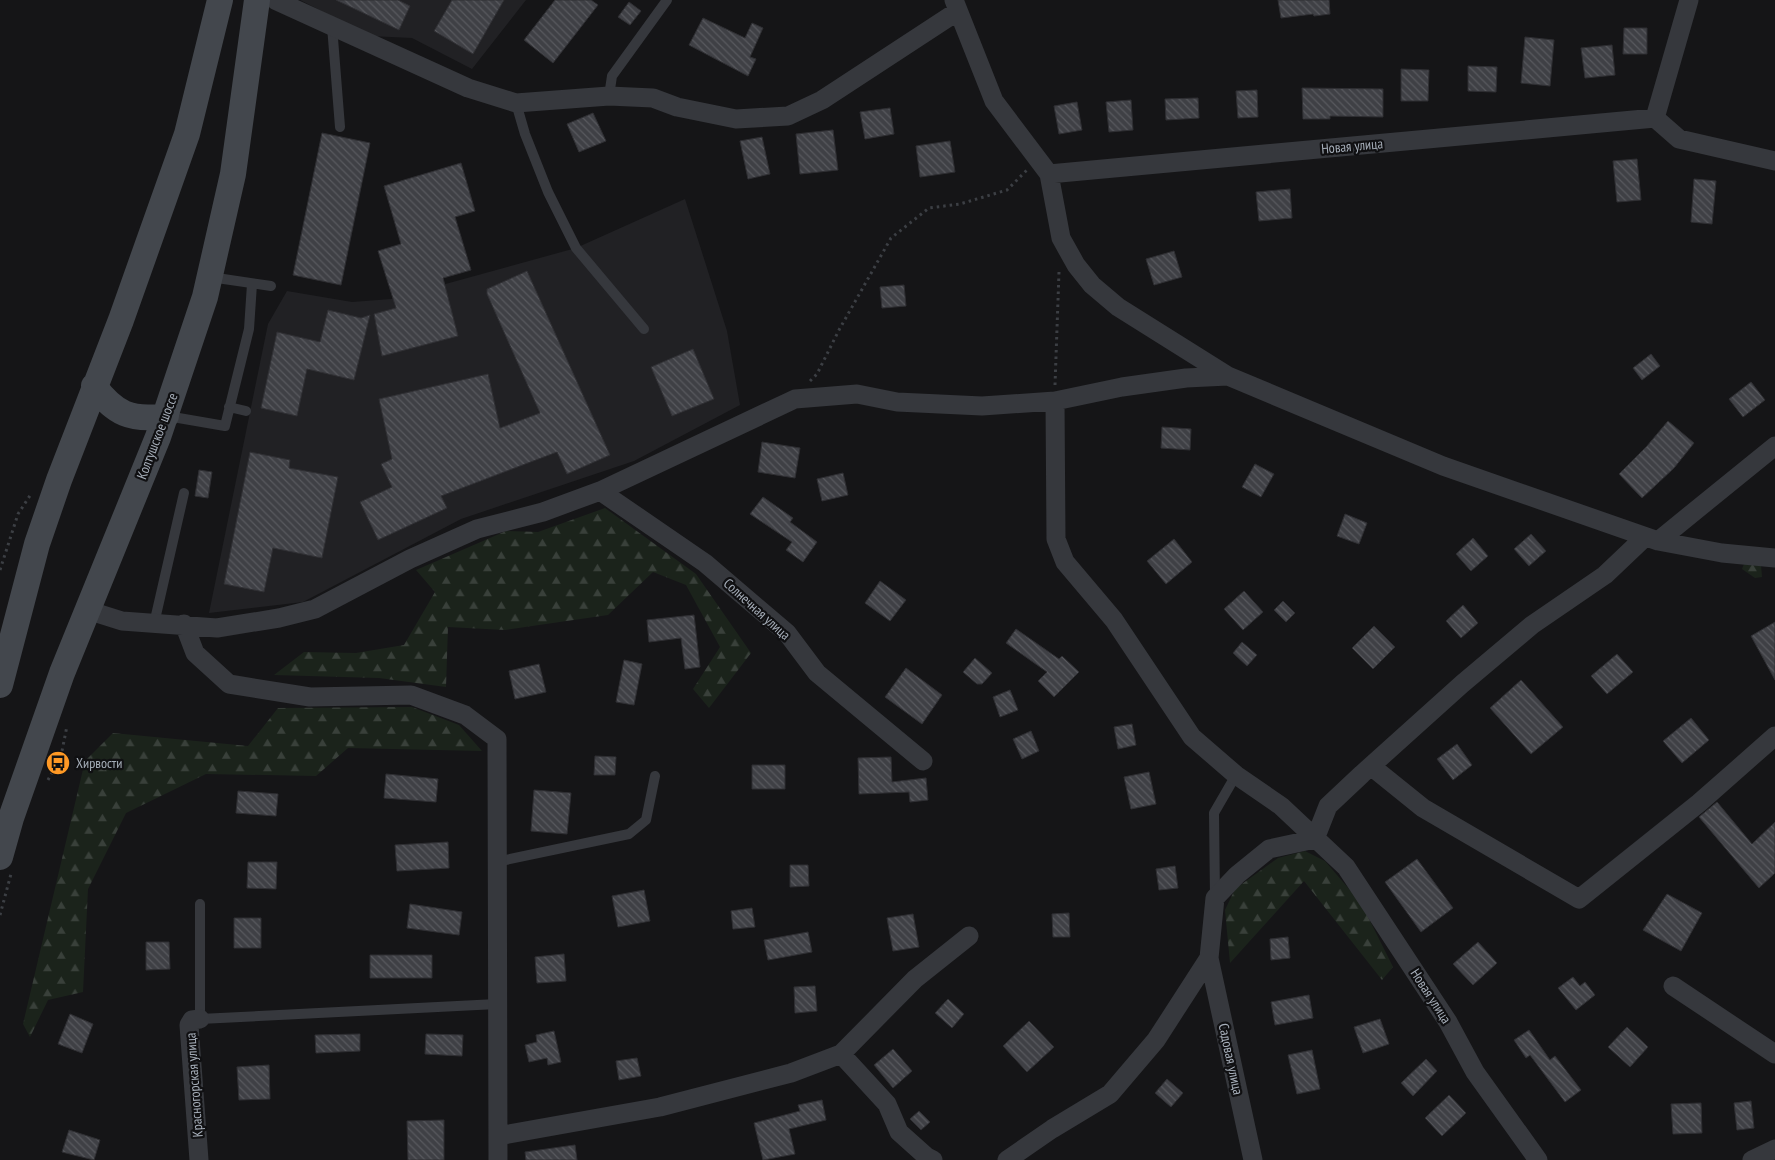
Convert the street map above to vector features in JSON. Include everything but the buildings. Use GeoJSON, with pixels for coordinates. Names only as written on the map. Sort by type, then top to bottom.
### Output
{"type":"FeatureCollection","features":[{"type":"Feature","properties":{"kind":"main road"},"geometry":{"type":"LineString","coordinates":[[0,685],[6,634],[94,386],[158,219],[187,134],[220,0]]}},
{"type":"Feature","properties":{"kind":"main road","name":"Колтушское шоссе"},"geometry":{"type":"LineString","coordinates":[[0,857],[11,818],[62,673],[166,416],[210,277],[233,174],[257,0]]}},
{"type":"Feature","properties":{"kind":"main road"},"geometry":{"type":"LineString","coordinates":[[94,386],[107,403],[124,414],[145,419],[166,416]]}},
{"type":"Feature","properties":{"kind":"street"},"geometry":{"type":"LineString","coordinates":[[275,0],[468,88],[516,103],[610,96],[653,98],[677,107],[736,119],[788,116],[822,100],[956,6],[994,101],[1044,167],[1061,238],[1076,265],[1092,285],[1118,307],[1228,376],[1443,466],[1651,539],[1722,554],[1775,558]]}},
{"type":"Feature","properties":{"kind":"street"},"geometry":{"type":"LineString","coordinates":[[1689,0],[1655,118],[1678,139],[1775,161]]}},
{"type":"Feature","properties":{"kind":"street","name":"Новая улица"},"geometry":{"type":"LineString","coordinates":[[1044,167],[1655,118]]}},
{"type":"Feature","properties":{"kind":"street"},"geometry":{"type":"LineString","coordinates":[[87,610],[122,621],[184,624],[218,628],[279,618],[315,609],[410,559],[477,529],[543,512],[600,491],[794,399],[857,394],[896,402],[982,406],[1055,401],[1149,383],[1186,378],[1228,376]]}},
{"type":"Feature","properties":{"kind":"street","name":"Новая улица"},"geometry":{"type":"LineString","coordinates":[[1055,401],[1056,539],[1064,562],[1114,620],[1192,737],[1236,775],[1281,806],[1346,868],[1448,1022],[1475,1072],[1538,1160]]}},
{"type":"Feature","properties":{"kind":"street"},"geometry":{"type":"LineString","coordinates":[[1007,1160],[1037,1138],[1110,1094],[1156,1040],[1209,958],[1215,898],[1237,875],[1268,848],[1315,840],[1328,806],[1469,678],[1532,625],[1605,575],[1775,446]]}},
{"type":"Feature","properties":{"kind":"street","name":"Солнечная улица"},"geometry":{"type":"LineString","coordinates":[[600,491],[712,569],[786,632],[817,673],[923,761]]}},
{"type":"Feature","properties":{"kind":"street"},"geometry":{"type":"LineString","coordinates":[[184,624],[195,653],[229,684],[310,697],[411,696],[466,715],[497,739],[498,1160]]}},
{"type":"Feature","properties":{"kind":"street"},"geometry":{"type":"LineString","coordinates":[[1371,766],[1423,808],[1579,899],[1699,803],[1775,736]]}},
{"type":"Feature","properties":{"kind":"street"},"geometry":{"type":"LineString","coordinates":[[498,1136],[660,1107],[791,1073],[841,1054],[915,978],[969,936]]}},
{"type":"Feature","properties":{"kind":"street","name":"Садовая улица"},"geometry":{"type":"LineString","coordinates":[[1209,958],[1253,1160]]}},
{"type":"Feature","properties":{"kind":"street"},"geometry":{"type":"LineString","coordinates":[[1673,986],[1775,1054]]}},
{"type":"Feature","properties":{"kind":"street","name":"Красногорская улица"},"geometry":{"type":"LineString","coordinates":[[199,1160],[189,1025],[192,1020],[200,1019]]}},
{"type":"Feature","properties":{"kind":"street"},"geometry":{"type":"LineString","coordinates":[[841,1054],[888,1104],[899,1132],[933,1160]]}},
{"type":"Feature","properties":{"kind":"street"},"geometry":{"type":"LineString","coordinates":[[1752,1160],[1775,1149]]}},
{"type":"Feature","properties":{"kind":"lane"},"geometry":{"type":"LineString","coordinates":[[610,96],[612,76],[667,0]]}},
{"type":"Feature","properties":{"kind":"lane"},"geometry":{"type":"LineString","coordinates":[[332,26],[340,126]]}},
{"type":"Feature","properties":{"kind":"lane"},"geometry":{"type":"LineString","coordinates":[[516,103],[525,134],[548,192],[576,248],[644,329]]}},
{"type":"Feature","properties":{"kind":"lane"},"geometry":{"type":"LineString","coordinates":[[210,277],[271,286]]}},
{"type":"Feature","properties":{"kind":"lane"},"geometry":{"type":"LineString","coordinates":[[166,416],[224,426],[249,329],[252,284]]}},
{"type":"Feature","properties":{"kind":"lane"},"geometry":{"type":"LineString","coordinates":[[229,407],[246,411]]}},
{"type":"Feature","properties":{"kind":"lane"},"geometry":{"type":"LineString","coordinates":[[154,624],[184,493]]}},
{"type":"Feature","properties":{"kind":"lane"},"geometry":{"type":"LineString","coordinates":[[1215,898],[1214,812],[1236,775]]}},
{"type":"Feature","properties":{"kind":"lane"},"geometry":{"type":"LineString","coordinates":[[496,862],[630,834],[646,820],[655,776]]}},
{"type":"Feature","properties":{"kind":"lane"},"geometry":{"type":"LineString","coordinates":[[200,904],[200,1019],[497,1004]]}},
{"type":"Feature","properties":{"kind":"path"},"geometry":{"type":"LineString","coordinates":[[794,399],[817,374],[839,330],[891,238],[928,208],[960,204],[1007,190],[1044,167]]}},
{"type":"Feature","properties":{"kind":"path"},"geometry":{"type":"LineString","coordinates":[[1055,401],[1061,238]]}},
{"type":"Feature","properties":{"kind":"path"},"geometry":{"type":"LineString","coordinates":[[0,570],[18,514],[34,487]]}},
{"type":"Feature","properties":{"kind":"shaded area"},"geometry":{"type":"Polygon","coordinates":[[[300,0],[526,0],[472,69],[412,38],[370,36],[300,0]]]}},
{"type":"Feature","properties":{"kind":"shaded area"},"geometry":{"type":"Polygon","coordinates":[[[685,199],[727,331],[740,405],[634,461],[461,519],[303,602],[209,613],[268,324],[287,291],[352,302],[391,299],[576,248],[685,199]]]}},
{"type":"Feature","properties":{"kind":"green space"},"geometry":{"type":"Polygon","coordinates":[[[605,508],[696,574],[751,653],[709,708],[693,689],[720,647],[686,585],[653,572],[608,615],[505,630],[448,627],[446,687],[379,678],[274,675],[304,652],[356,653],[404,645],[435,592],[416,570],[506,531],[538,532],[605,508]]]}},
{"type":"Feature","properties":{"kind":"green space"},"geometry":{"type":"Polygon","coordinates":[[[1744,564],[1761,565],[1762,577],[1755,578],[1742,569],[1744,564]]]}},
{"type":"Feature","properties":{"kind":"green space"},"geometry":{"type":"Polygon","coordinates":[[[412,707],[459,725],[482,751],[348,748],[316,776],[206,774],[126,813],[88,889],[83,992],[48,1000],[30,1037],[23,1024],[85,761],[113,733],[248,746],[278,708],[412,707]]]}},
{"type":"Feature","properties":{"kind":"green space"},"geometry":{"type":"Polygon","coordinates":[[[1305,851],[1325,861],[1361,903],[1393,967],[1382,980],[1304,881],[1230,963],[1225,910],[1235,889],[1278,858],[1305,851]]]}},
{"type":"Feature","properties":{"kind":"place","name":"Хирвости"},"geometry":{"type":"Point","coordinates":[58,763]}}]}
